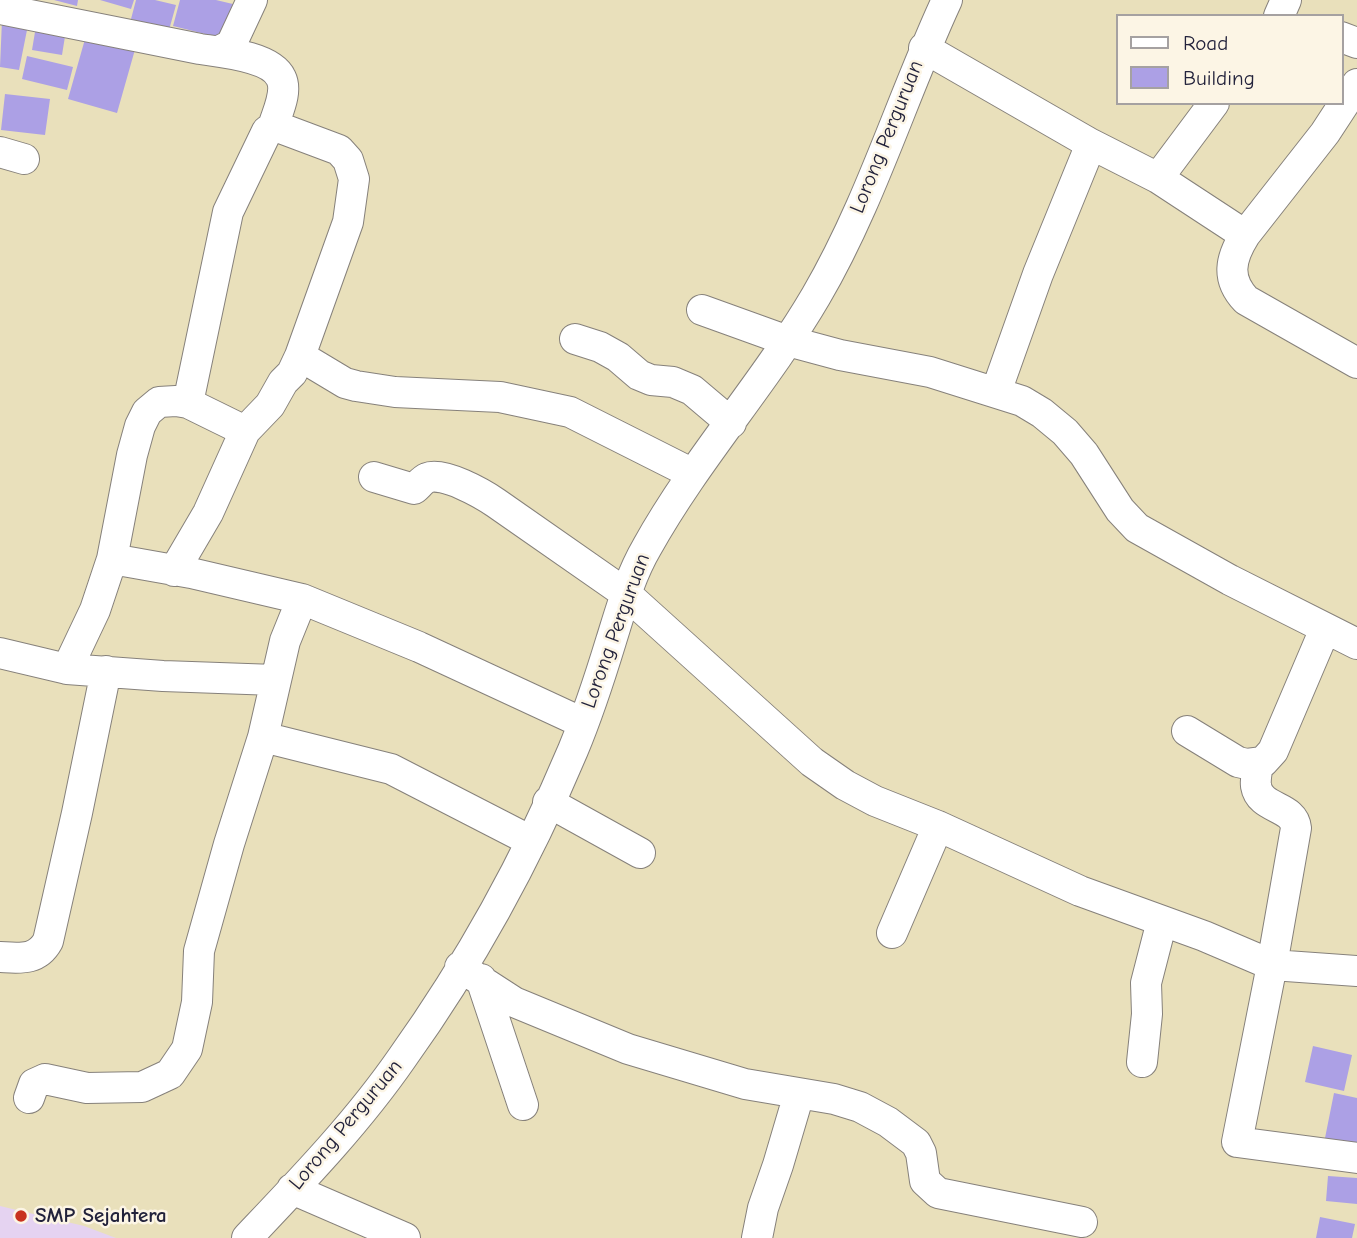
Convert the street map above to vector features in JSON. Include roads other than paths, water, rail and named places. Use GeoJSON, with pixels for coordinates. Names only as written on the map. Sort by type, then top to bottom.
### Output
{"type":"FeatureCollection","features":[{"type":"Feature","properties":{"kind":"street"},"geometry":{"type":"LineString","coordinates":[[221,50],[231,45],[238,34],[252,0]]}},
{"type":"Feature","properties":{"kind":"street","name":"Lorong Perguruan"},"geometry":{"type":"LineString","coordinates":[[247,1238],[347,1128],[470,973],[583,723],[625,593],[646,548],[693,474],[788,341],[841,250],[924,48],[947,0]]}},
{"type":"Feature","properties":{"kind":"street"},"geometry":{"type":"LineString","coordinates":[[0,9],[200,49],[221,50],[257,61],[272,69],[282,79],[283,92],[273,127],[267,131],[228,212],[188,403]]}},
{"type":"Feature","properties":{"kind":"street"},"geometry":{"type":"LineString","coordinates":[[924,48],[1091,144],[1158,178],[1245,235]]}},
{"type":"Feature","properties":{"kind":"street"},"geometry":{"type":"LineString","coordinates":[[1357,84],[1325,133],[1245,235],[1234,260],[1232,279],[1238,292],[1246,300],[1357,363]]}},
{"type":"Feature","properties":{"kind":"street"},"geometry":{"type":"LineString","coordinates":[[1158,178],[1213,105]]}},
{"type":"Feature","properties":{"kind":"street"},"geometry":{"type":"LineString","coordinates":[[174,570],[208,513],[245,431],[270,405],[283,382],[292,373],[348,222],[354,179],[348,160],[339,150],[273,127]]}},
{"type":"Feature","properties":{"kind":"street"},"geometry":{"type":"LineString","coordinates":[[996,393],[1038,274],[1091,144]]}},
{"type":"Feature","properties":{"kind":"street"},"geometry":{"type":"LineString","coordinates":[[702,310],[788,341],[840,355],[930,372],[1023,401],[1042,412],[1065,432],[1084,454],[1120,510],[1137,528],[1230,580],[1357,644]]}},
{"type":"Feature","properties":{"kind":"street"},"geometry":{"type":"LineString","coordinates":[[575,339],[600,346],[650,380],[673,382],[692,390],[731,423]]}},
{"type":"Feature","properties":{"kind":"street"},"geometry":{"type":"LineString","coordinates":[[300,356],[345,383],[356,386],[395,392],[500,397],[570,412],[693,474]]}},
{"type":"Feature","properties":{"kind":"street"},"geometry":{"type":"LineString","coordinates":[[67,669],[95,610],[112,559],[132,455],[143,417],[159,402],[166,400],[188,403],[245,431]]}},
{"type":"Feature","properties":{"kind":"street"},"geometry":{"type":"LineString","coordinates":[[374,477],[414,489],[425,479],[435,477],[475,489],[625,593],[813,762],[845,785],[875,801],[938,826],[1080,891],[1204,936],[1272,965],[1357,971]]}},
{"type":"Feature","properties":{"kind":"street"},"geometry":{"type":"LineString","coordinates":[[112,559],[302,599],[419,647],[583,723]]}},
{"type":"Feature","properties":{"kind":"street"},"geometry":{"type":"LineString","coordinates":[[29,1098],[34,1084],[45,1079],[87,1088],[142,1087],[170,1074],[187,1049],[195,1018],[199,951],[263,737],[285,641],[302,599]]}},
{"type":"Feature","properties":{"kind":"street"},"geometry":{"type":"LineString","coordinates":[[1187,731],[1238,762],[1263,762],[1273,751],[1325,629]]}},
{"type":"Feature","properties":{"kind":"street"},"geometry":{"type":"LineString","coordinates":[[0,653],[67,669],[275,680]]}},
{"type":"Feature","properties":{"kind":"street"},"geometry":{"type":"LineString","coordinates":[[0,957],[32,957],[43,950],[48,941],[106,671]]}},
{"type":"Feature","properties":{"kind":"street"},"geometry":{"type":"LineString","coordinates":[[263,737],[391,769],[531,841]]}},
{"type":"Feature","properties":{"kind":"street"},"geometry":{"type":"LineString","coordinates":[[1258,764],[1256,782],[1259,795],[1265,802],[1290,815],[1296,823],[1293,853],[1237,1142],[1357,1158]]}},
{"type":"Feature","properties":{"kind":"street"},"geometry":{"type":"LineString","coordinates":[[548,802],[640,853]]}},
{"type":"Feature","properties":{"kind":"street"},"geometry":{"type":"LineString","coordinates":[[892,933],[938,826]]}},
{"type":"Feature","properties":{"kind":"street"},"geometry":{"type":"LineString","coordinates":[[1142,1062],[1147,1014],[1146,983],[1162,921]]}},
{"type":"Feature","properties":{"kind":"street"},"geometry":{"type":"LineString","coordinates":[[470,973],[514,1002],[628,1049],[745,1084],[860,1107],[907,1135],[919,1147],[925,1181],[938,1193],[1082,1222]]}},
{"type":"Feature","properties":{"kind":"street"},"geometry":{"type":"LineString","coordinates":[[470,973],[523,1105]]}},
{"type":"Feature","properties":{"kind":"street"},"geometry":{"type":"LineString","coordinates":[[757,1238],[762,1208],[799,1094]]}},
{"type":"Feature","properties":{"kind":"street"},"geometry":{"type":"LineString","coordinates":[[292,1189],[405,1238]]}},
{"type":"Feature","properties":{"kind":"place","name":"SMP Sejahtera"},"geometry":{"type":"Point","coordinates":[21,1216]}}]}
